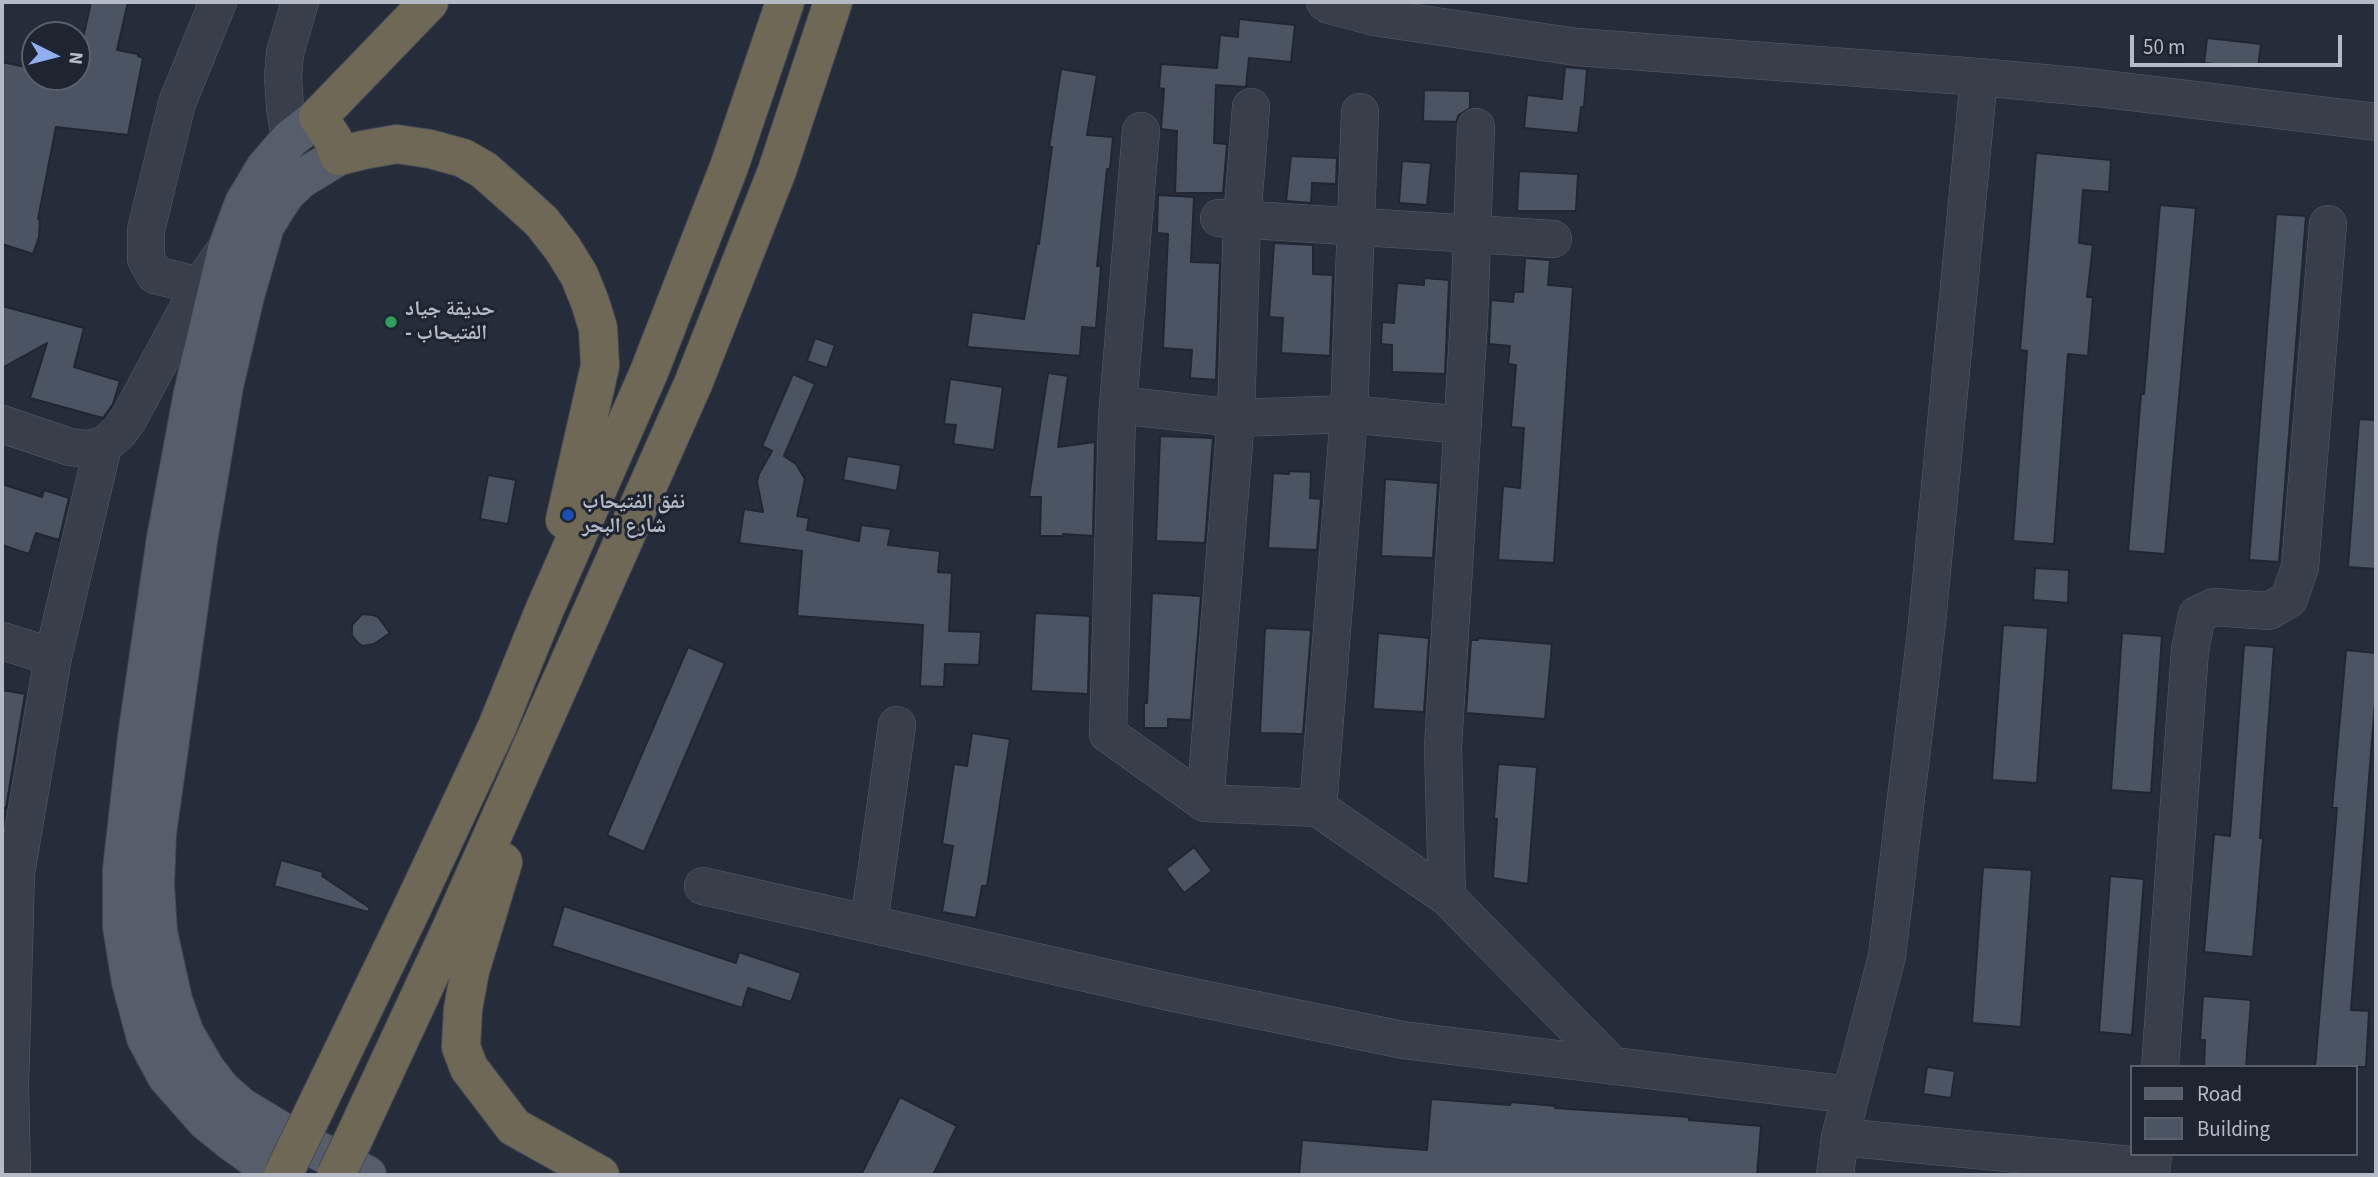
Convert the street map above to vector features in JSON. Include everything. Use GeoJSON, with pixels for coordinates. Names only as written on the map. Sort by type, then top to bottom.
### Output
{"type":"FeatureCollection","features":[{"type":"Feature","properties":{"kind":"highway"},"geometry":{"type":"LineString","coordinates":[[429,2],[304,128],[333,139],[340,156],[397,144],[463,158],[484,170],[542,222],[563,248],[579,275],[598,328],[600,366],[544,611]]}},
{"type":"Feature","properties":{"kind":"highway"},"geometry":{"type":"LineString","coordinates":[[284,1175],[497,727],[544,611],[649,372],[729,167],[785,2]]}},
{"type":"Feature","properties":{"kind":"highway"},"geometry":{"type":"LineString","coordinates":[[336,1175],[550,709],[698,372],[777,171],[833,2]]}},
{"type":"Feature","properties":{"kind":"highway"},"geometry":{"type":"LineString","coordinates":[[550,709],[470,971],[463,1009],[461,1047],[469,1068],[514,1127],[600,1175]]}},
{"type":"Feature","properties":{"kind":"main road"},"geometry":{"type":"LineString","coordinates":[[284,1175],[260,1162],[206,1121],[167,1077],[146,1038],[131,982],[122,926],[122,870],[137,737],[166,538],[192,393],[227,248],[244,203],[265,168],[304,128]]}},
{"type":"Feature","properties":{"kind":"main road"},"geometry":{"type":"LineString","coordinates":[[340,156],[301,179],[276,208],[265,226],[245,296],[225,386],[198,541],[157,833],[155,885],[158,932],[173,1000],[185,1034],[205,1068],[221,1089],[240,1106],[303,1144],[367,1175]]}},
{"type":"Feature","properties":{"kind":"street"},"geometry":{"type":"LineString","coordinates":[[200,286],[155,275],[146,259],[146,230],[177,103],[218,2]]}},
{"type":"Feature","properties":{"kind":"street"},"geometry":{"type":"LineString","coordinates":[[300,2],[285,53],[283,78],[285,107],[304,128]]}},
{"type":"Feature","properties":{"kind":"street"},"geometry":{"type":"LineString","coordinates":[[1325,2],[1374,18],[1577,47],[2097,88],[2376,122]]}},
{"type":"Feature","properties":{"kind":"street"},"geometry":{"type":"LineString","coordinates":[[1835,1175],[1840,1137],[1887,956],[1927,624],[1979,77]]}},
{"type":"Feature","properties":{"kind":"street"},"geometry":{"type":"LineString","coordinates":[[1205,803],[1236,418],[1230,219],[1251,107]]}},
{"type":"Feature","properties":{"kind":"street"},"geometry":{"type":"LineString","coordinates":[[1318,808],[1349,414],[1360,112]]}},
{"type":"Feature","properties":{"kind":"street"},"geometry":{"type":"LineString","coordinates":[[1447,897],[1443,747],[1476,127]]}},
{"type":"Feature","properties":{"kind":"street"},"geometry":{"type":"LineString","coordinates":[[1140,131],[1118,404],[1108,734],[1205,803],[1318,808],[1447,897],[1613,1066]]}},
{"type":"Feature","properties":{"kind":"street"},"geometry":{"type":"LineString","coordinates":[[1230,219],[1553,239]]}},
{"type":"Feature","properties":{"kind":"street"},"geometry":{"type":"LineString","coordinates":[[2160,1065],[2190,650],[2197,615],[2214,607],[2269,611],[2289,599],[2300,567],[2328,224]]}},
{"type":"Feature","properties":{"kind":"street"},"geometry":{"type":"LineString","coordinates":[[2,424],[70,447],[87,449],[103,446],[119,432],[129,418],[200,286],[227,248]]}},
{"type":"Feature","properties":{"kind":"street"},"geometry":{"type":"LineString","coordinates":[[1118,404],[1236,418],[1349,414],[1462,425]]}},
{"type":"Feature","properties":{"kind":"street"},"geometry":{"type":"LineString","coordinates":[[12,1175],[6,1086],[9,872],[53,657],[103,446]]}},
{"type":"Feature","properties":{"kind":"street"},"geometry":{"type":"LineString","coordinates":[[2,641],[53,657]]}},
{"type":"Feature","properties":{"kind":"street"},"geometry":{"type":"LineString","coordinates":[[869,923],[897,725]]}},
{"type":"Feature","properties":{"kind":"street"},"geometry":{"type":"LineString","coordinates":[[703,886],[1169,992],[1403,1040],[1852,1094]]}},
{"type":"Feature","properties":{"kind":"street"},"geometry":{"type":"LineString","coordinates":[[1840,1137],[2152,1167],[2153,1156]]}},
{"type":"Feature","properties":{"kind":"building"},"geometry":{"type":"Polygon","coordinates":[[[91,2],[128,2],[117,50],[138,54],[143,58],[128,135],[56,127],[38,219],[39,237],[33,254],[2,244],[2,62],[21,66],[21,91],[91,91],[91,21],[87,21],[91,2]]]}},
{"type":"Feature","properties":{"kind":"building"},"geometry":{"type":"Polygon","coordinates":[[[1239,19],[1295,25],[1291,62],[1249,58],[1246,87],[1216,85],[1214,143],[1227,144],[1223,193],[1175,193],[1177,131],[1161,129],[1164,89],[1159,88],[1161,64],[1217,68],[1220,35],[1238,37],[1239,19]]]}},
{"type":"Feature","properties":{"kind":"building"},"geometry":{"type":"Polygon","coordinates":[[[2207,38],[2261,44],[2258,68],[2204,63],[2207,38]]]}},
{"type":"Feature","properties":{"kind":"building"},"geometry":{"type":"Polygon","coordinates":[[[1565,67],[1587,69],[1584,107],[1581,107],[1578,133],[1524,128],[1527,95],[1562,99],[1565,67]]]}},
{"type":"Feature","properties":{"kind":"building"},"geometry":{"type":"Polygon","coordinates":[[[1061,69],[1097,75],[1087,135],[1113,137],[1097,266],[1101,266],[1096,328],[1082,327],[1080,356],[967,347],[972,312],[1024,319],[1037,243],[1039,244],[1052,147],[1049,147],[1061,69]]]}},
{"type":"Feature","properties":{"kind":"building"},"geometry":{"type":"Polygon","coordinates":[[[1424,90],[1470,91],[1470,108],[1459,115],[1456,122],[1423,121],[1424,90]]]}},
{"type":"Feature","properties":{"kind":"building"},"geometry":{"type":"Polygon","coordinates":[[[2036,153],[2111,160],[2109,192],[2083,190],[2079,243],[2093,245],[2087,297],[2093,297],[2088,356],[2068,354],[2054,544],[2013,541],[2027,351],[2020,350],[2036,153]]]}},
{"type":"Feature","properties":{"kind":"building"},"geometry":{"type":"Polygon","coordinates":[[[1291,156],[1337,158],[1336,184],[1312,183],[1311,203],[1286,201],[1291,156]]]}},
{"type":"Feature","properties":{"kind":"building"},"geometry":{"type":"Polygon","coordinates":[[[1402,161],[1431,163],[1427,205],[1399,203],[1402,161]]]}},
{"type":"Feature","properties":{"kind":"building"},"geometry":{"type":"Polygon","coordinates":[[[1519,171],[1578,174],[1576,211],[1517,211],[1519,171]]]}},
{"type":"Feature","properties":{"kind":"building"},"geometry":{"type":"Polygon","coordinates":[[[1158,195],[1194,197],[1191,262],[1220,263],[1216,380],[1190,378],[1192,350],[1163,348],[1168,234],[1157,233],[1158,195]]]}},
{"type":"Feature","properties":{"kind":"building"},"geometry":{"type":"Polygon","coordinates":[[[2160,205],[2196,208],[2165,554],[2128,551],[2160,205]]]}},
{"type":"Feature","properties":{"kind":"building"},"geometry":{"type":"Polygon","coordinates":[[[2276,214],[2306,216],[2279,562],[2249,560],[2276,214]]]}},
{"type":"Feature","properties":{"kind":"building"},"geometry":{"type":"Polygon","coordinates":[[[1274,243],[1313,245],[1313,274],[1333,275],[1330,356],[1281,353],[1283,318],[1269,317],[1274,243]]]}},
{"type":"Feature","properties":{"kind":"building"},"geometry":{"type":"Polygon","coordinates":[[[1525,258],[1550,260],[1548,285],[1573,287],[1554,563],[1498,560],[1503,486],[1520,488],[1524,428],[1511,427],[1516,365],[1508,364],[1510,346],[1489,344],[1491,300],[1513,302],[1514,292],[1523,292],[1525,258]]]}},
{"type":"Feature","properties":{"kind":"building"},"geometry":{"type":"Polygon","coordinates":[[[1424,278],[1449,280],[1445,374],[1392,372],[1392,345],[1381,344],[1382,322],[1394,323],[1397,283],[1424,285],[1424,278]]]}},
{"type":"Feature","properties":{"kind":"building"},"geometry":{"type":"Polygon","coordinates":[[[2,306],[84,328],[74,367],[120,381],[113,404],[103,418],[30,398],[47,343],[2,368],[2,306]]]}},
{"type":"Feature","properties":{"kind":"building"},"geometry":{"type":"Polygon","coordinates":[[[815,338],[835,345],[827,368],[807,361],[815,338]]]}},
{"type":"Feature","properties":{"kind":"building"},"geometry":{"type":"Polygon","coordinates":[[[1048,373],[1068,376],[1058,447],[1095,442],[1093,536],[1040,536],[1041,497],[1029,497],[1048,373]]]}},
{"type":"Feature","properties":{"kind":"building"},"geometry":{"type":"Polygon","coordinates":[[[793,374],[815,384],[784,456],[796,464],[805,479],[797,516],[809,518],[807,530],[859,541],[861,525],[891,529],[888,545],[940,551],[938,572],[952,573],[949,631],[981,632],[979,665],[945,664],[944,687],[920,686],[923,625],[797,616],[802,551],[739,543],[744,509],[763,512],[757,482],[772,451],[762,446],[793,374]]]}},
{"type":"Feature","properties":{"kind":"building"},"geometry":{"type":"Polygon","coordinates":[[[950,379],[1003,387],[994,450],[953,444],[956,425],[944,424],[950,379]]]}},
{"type":"Feature","properties":{"kind":"building"},"geometry":{"type":"Polygon","coordinates":[[[2359,419],[2376,420],[2376,569],[2348,567],[2359,419]]]}},
{"type":"Feature","properties":{"kind":"building"},"geometry":{"type":"Polygon","coordinates":[[[1160,436],[1213,438],[1205,543],[1156,541],[1160,436]]]}},
{"type":"Feature","properties":{"kind":"building"},"geometry":{"type":"Polygon","coordinates":[[[847,456],[901,465],[897,491],[843,480],[847,456]]]}},
{"type":"Feature","properties":{"kind":"building"},"geometry":{"type":"Polygon","coordinates":[[[1289,471],[1311,472],[1310,498],[1321,499],[1317,550],[1268,548],[1273,473],[1289,474],[1289,471]]]}},
{"type":"Feature","properties":{"kind":"building"},"geometry":{"type":"Polygon","coordinates":[[[488,475],[516,480],[508,524],[480,519],[488,475]]]}},
{"type":"Feature","properties":{"kind":"building"},"geometry":{"type":"Polygon","coordinates":[[[1385,479],[1438,483],[1433,558],[1381,556],[1385,479]]]}},
{"type":"Feature","properties":{"kind":"building"},"geometry":{"type":"Polygon","coordinates":[[[2,484],[42,497],[44,490],[69,498],[59,540],[36,533],[29,554],[2,545],[2,484]]]}},
{"type":"Feature","properties":{"kind":"building"},"geometry":{"type":"Polygon","coordinates":[[[2035,568],[2069,570],[2068,603],[2033,600],[2035,568]]]}},
{"type":"Feature","properties":{"kind":"building"},"geometry":{"type":"Polygon","coordinates":[[[1152,593],[1201,596],[1191,720],[1168,719],[1168,728],[1144,728],[1152,593]]]}},
{"type":"Feature","properties":{"kind":"building"},"geometry":{"type":"Polygon","coordinates":[[[1035,613],[1090,616],[1088,694],[1031,691],[1035,613]]]}},
{"type":"Feature","properties":{"kind":"building"},"geometry":{"type":"Polygon","coordinates":[[[362,614],[378,617],[390,633],[374,644],[363,646],[358,643],[352,635],[352,625],[362,614]]]}},
{"type":"Feature","properties":{"kind":"building"},"geometry":{"type":"Polygon","coordinates":[[[2003,625],[2048,628],[2037,783],[1992,780],[2003,625]]]}},
{"type":"Feature","properties":{"kind":"building"},"geometry":{"type":"Polygon","coordinates":[[[1265,628],[1311,630],[1303,734],[1260,733],[1265,628]]]}},
{"type":"Feature","properties":{"kind":"building"},"geometry":{"type":"Polygon","coordinates":[[[1378,633],[1429,638],[1424,712],[1373,709],[1378,633]]]}},
{"type":"Feature","properties":{"kind":"building"},"geometry":{"type":"Polygon","coordinates":[[[2122,633],[2162,636],[2151,793],[2111,790],[2122,633]]]}},
{"type":"Feature","properties":{"kind":"building"},"geometry":{"type":"Polygon","coordinates":[[[1478,638],[1552,644],[1545,719],[1466,713],[1471,640],[1478,638]]]}},
{"type":"Feature","properties":{"kind":"building"},"geometry":{"type":"Polygon","coordinates":[[[2244,645],[2274,647],[2253,957],[2204,952],[2214,834],[2230,836],[2244,645]]]}},
{"type":"Feature","properties":{"kind":"building"},"geometry":{"type":"Polygon","coordinates":[[[688,647],[725,663],[644,852],[607,835],[688,647]]]}},
{"type":"Feature","properties":{"kind":"building"},"geometry":{"type":"Polygon","coordinates":[[[2346,650],[2376,653],[2376,689],[2351,1010],[2369,1011],[2366,1067],[2315,1065],[2337,808],[2332,808],[2346,650]]]}},
{"type":"Feature","properties":{"kind":"building"},"geometry":{"type":"Polygon","coordinates":[[[2,690],[25,694],[6,808],[2,808],[2,690]]]}},
{"type":"Feature","properties":{"kind":"building"},"geometry":{"type":"Polygon","coordinates":[[[972,733],[1010,739],[987,886],[982,886],[976,918],[942,912],[953,846],[942,844],[954,764],[967,766],[972,733]]]}},
{"type":"Feature","properties":{"kind":"building"},"geometry":{"type":"Polygon","coordinates":[[[1498,764],[1537,767],[1528,884],[1493,878],[1498,764]]]}},
{"type":"Feature","properties":{"kind":"building"},"geometry":{"type":"Polygon","coordinates":[[[1194,847],[1212,871],[1184,893],[1166,869],[1194,847]]]}},
{"type":"Feature","properties":{"kind":"building"},"geometry":{"type":"Polygon","coordinates":[[[281,860],[323,872],[322,876],[370,908],[368,912],[274,886],[281,860]]]}},
{"type":"Feature","properties":{"kind":"building"},"geometry":{"type":"Polygon","coordinates":[[[1983,867],[2032,870],[2021,1027],[1972,1023],[1983,867]]]}},
{"type":"Feature","properties":{"kind":"building"},"geometry":{"type":"Polygon","coordinates":[[[2110,876],[2144,879],[2132,1035],[2099,1032],[2110,876]]]}},
{"type":"Feature","properties":{"kind":"building"},"geometry":{"type":"Polygon","coordinates":[[[564,906],[736,963],[739,952],[801,973],[791,1002],[748,988],[742,1008],[552,946],[564,906]]]}},
{"type":"Feature","properties":{"kind":"building"},"geometry":{"type":"Polygon","coordinates":[[[2203,996],[2251,1000],[2246,1065],[2204,1065],[2205,1040],[2200,1040],[2203,996]]]}},
{"type":"Feature","properties":{"kind":"building"},"geometry":{"type":"Polygon","coordinates":[[[1927,1067],[1955,1071],[1951,1098],[1923,1094],[1927,1067]]]}},
{"type":"Feature","properties":{"kind":"building"},"geometry":{"type":"Polygon","coordinates":[[[900,1097],[957,1126],[933,1175],[861,1175],[900,1097]]]}},
{"type":"Feature","properties":{"kind":"building"},"geometry":{"type":"Polygon","coordinates":[[[1431,1099],[1510,1105],[1511,1102],[1761,1126],[1757,1175],[1299,1175],[1302,1140],[1427,1150],[1431,1099]]]}},
{"type":"Feature","properties":{"kind":"place","name":"حديقة جياد - الفتيحاب"},"geometry":{"type":"Point","coordinates":[391,322]}},
{"type":"Feature","properties":{"kind":"place","name":"نفق الفتيحاب شارع البحر"},"geometry":{"type":"Point","coordinates":[568,515]}}]}
